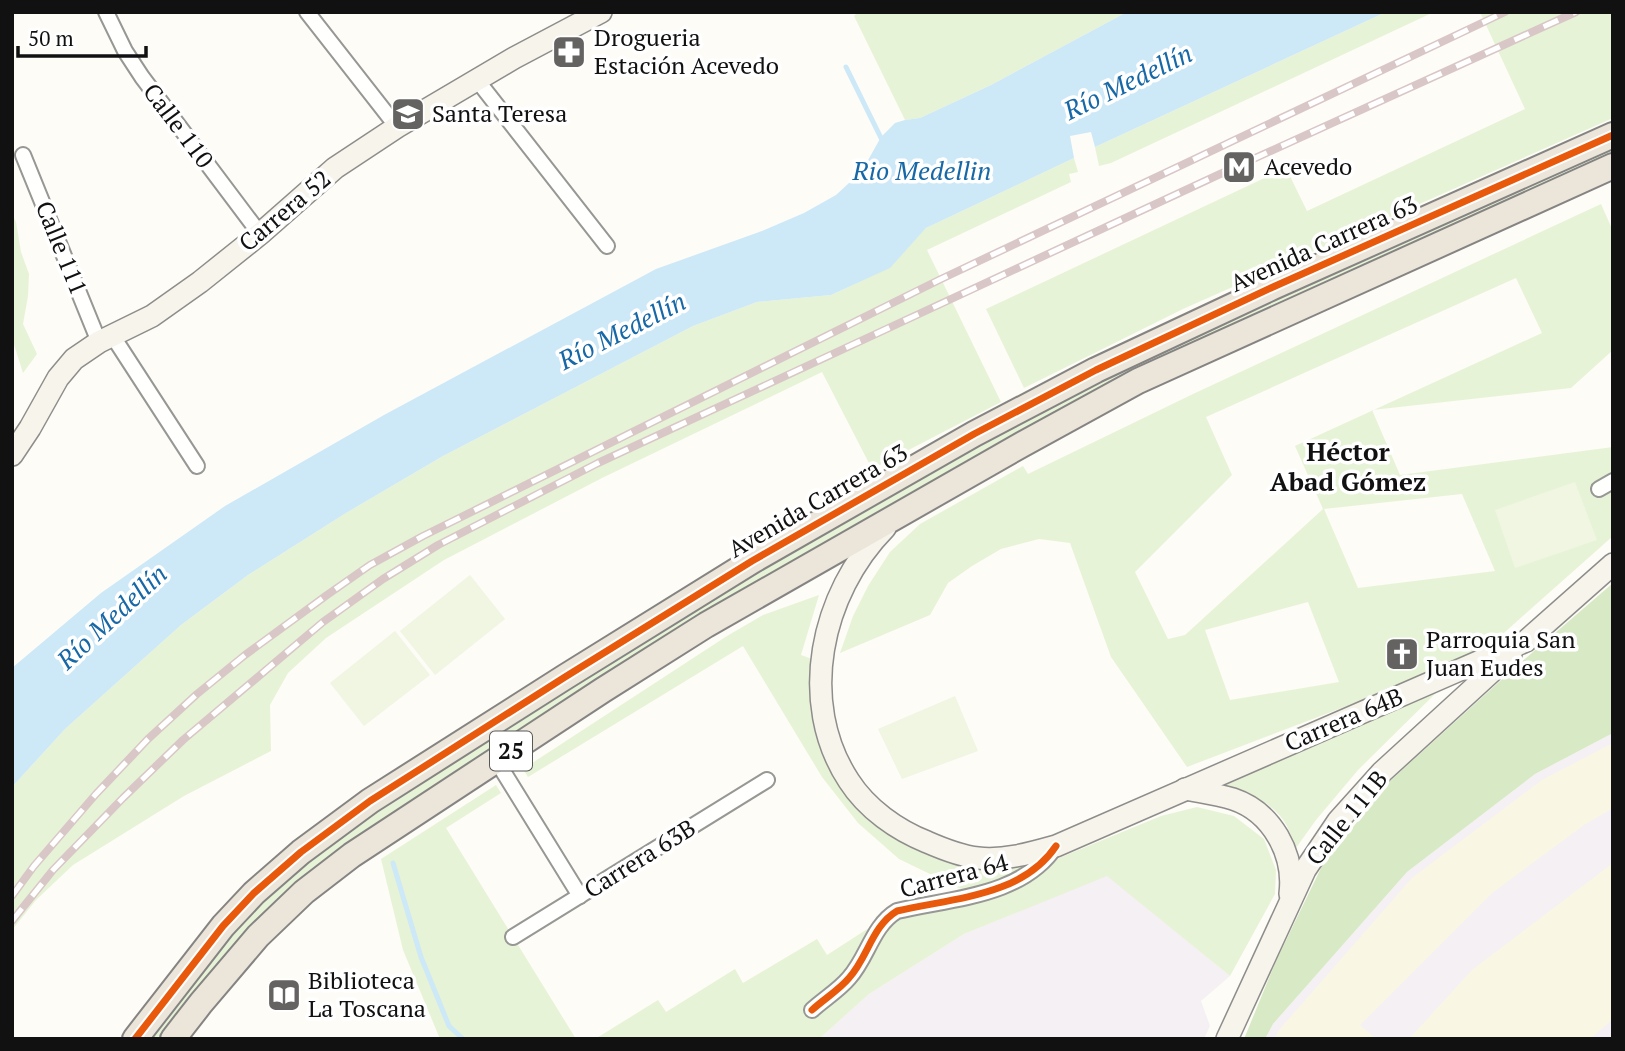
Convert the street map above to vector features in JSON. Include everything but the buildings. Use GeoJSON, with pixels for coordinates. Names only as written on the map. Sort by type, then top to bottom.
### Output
{"type":"FeatureCollection","features":[{"type":"Feature","properties":{"kind":"highway","name":"Avenida Carrera 63"},"geometry":{"type":"LineString","coordinates":[[135,1039],[223,926],[254,893],[301,852],[381,794],[752,561],[974,434],[1096,370],[1273,287],[1613,135]]}},
{"type":"Feature","properties":{"kind":"highway","name":"Avenida Carrera 63"},"geometry":{"type":"LineString","coordinates":[[173,1039],[225,973],[258,936],[304,892],[352,855],[706,625],[1138,381],[1613,166]]}},
{"type":"Feature","properties":{"kind":"main road","name":"Carrera 52"},"geometry":{"type":"LineString","coordinates":[[12,455],[58,377],[74,359],[105,339],[152,316],[200,282],[335,168],[397,127],[595,13]]}},
{"type":"Feature","properties":{"kind":"main road","name":"Carrera 64B"},"geometry":{"type":"LineString","coordinates":[[894,518],[854,567],[830,620],[823,648],[820,686],[822,715],[835,755],[849,782],[873,809],[907,834],[948,851],[979,858],[1013,858],[1056,846],[1526,641],[1613,564]]}},
{"type":"Feature","properties":{"kind":"main road","name":"Calle 111B"},"geometry":{"type":"LineString","coordinates":[[1227,1039],[1289,903],[1321,844],[1356,799],[1412,744],[1526,641]]}},
{"type":"Feature","properties":{"kind":"main road"},"geometry":{"type":"LineString","coordinates":[[1185,789],[1232,799],[1250,806],[1266,821],[1278,835],[1286,853],[1291,873],[1289,903]]}},
{"type":"Feature","properties":{"kind":"street","name":"Calle 110"},"geometry":{"type":"LineString","coordinates":[[106,12],[125,51],[142,77],[260,234]]}},
{"type":"Feature","properties":{"kind":"street"},"geometry":{"type":"LineString","coordinates":[[307,12],[397,127]]}},
{"type":"Feature","properties":{"kind":"street"},"geometry":{"type":"LineString","coordinates":[[477,80],[607,246]]}},
{"type":"Feature","properties":{"kind":"street","name":"Calle 111"},"geometry":{"type":"LineString","coordinates":[[23,155],[105,339],[197,466]]}},
{"type":"Feature","properties":{"kind":"street"},"geometry":{"type":"LineString","coordinates":[[1600,489],[1613,481]]}},
{"type":"Feature","properties":{"kind":"street"},"geometry":{"type":"LineString","coordinates":[[496,760],[580,896]]}},
{"type":"Feature","properties":{"kind":"street","name":"Carrera 63B"},"geometry":{"type":"LineString","coordinates":[[513,937],[767,780]]}},
{"type":"Feature","properties":{"kind":"street","name":"Carrera 64"},"geometry":{"type":"LineString","coordinates":[[812,1010],[849,978],[887,917],[897,911],[982,893],[1018,880],[1037,869],[1056,846]]}},
{"type":"Feature","properties":{"kind":"shaded area"},"geometry":{"type":"Polygon","coordinates":[[[1613,733],[1613,1039],[1265,1039],[1273,1024],[1407,872],[1535,774],[1613,733]]]}},
{"type":"Feature","properties":{"kind":"shaded area"},"geometry":{"type":"Polygon","coordinates":[[[1613,743],[1613,808],[1584,825],[1492,893],[1360,1025],[1376,1039],[1274,1039],[1412,878],[1542,780],[1613,743]]]}},
{"type":"Feature","properties":{"kind":"shaded area"},"geometry":{"type":"Polygon","coordinates":[[[1613,863],[1613,1019],[1590,1039],[1409,1039],[1472,970],[1613,863]]]}},
{"type":"Feature","properties":{"kind":"shaded area"},"geometry":{"type":"Polygon","coordinates":[[[1107,875],[1230,976],[1201,1001],[1210,1026],[1204,1039],[819,1039],[869,994],[964,934],[1107,875]]]}},
{"type":"Feature","properties":{"kind":"green space"},"geometry":{"type":"Polygon","coordinates":[[[858,12],[1127,12],[991,85],[920,118],[905,120],[854,16],[858,12]]]}},
{"type":"Feature","properties":{"kind":"green space"},"geometry":{"type":"Polygon","coordinates":[[[1386,12],[1434,12],[1111,163],[1099,166],[1095,147],[1386,12]]]}},
{"type":"Feature","properties":{"kind":"green space"},"geometry":{"type":"Polygon","coordinates":[[[1480,12],[1613,12],[1613,118],[1183,309],[1024,388],[986,309],[1286,168],[1307,211],[1525,109],[1480,12]]]}},
{"type":"Feature","properties":{"kind":"green space"},"geometry":{"type":"Polygon","coordinates":[[[1613,145],[1613,157],[1247,321],[354,845],[163,1039],[147,1039],[226,938],[309,858],[402,792],[670,622],[1019,420],[1185,338],[1613,145]]]}},
{"type":"Feature","properties":{"kind":"green space"},"geometry":{"type":"Polygon","coordinates":[[[1074,158],[1078,172],[1069,174],[1071,182],[927,250],[1001,402],[872,469],[822,372],[602,478],[444,560],[326,638],[288,673],[270,705],[271,751],[184,796],[73,865],[36,900],[12,930],[12,787],[65,729],[181,625],[248,575],[443,456],[693,326],[757,302],[831,295],[889,268],[926,228],[1074,158]]]}},
{"type":"Feature","properties":{"kind":"green space"},"geometry":{"type":"Polygon","coordinates":[[[1601,204],[1613,231],[1613,350],[1571,388],[1374,410],[1542,333],[1516,278],[1206,417],[1232,475],[1135,572],[1168,639],[1185,635],[1323,509],[1295,446],[1372,411],[1400,475],[1613,447],[1613,536],[1478,656],[1187,767],[1111,657],[1070,543],[1039,539],[1001,549],[972,566],[948,583],[930,615],[840,653],[853,616],[868,586],[890,552],[920,524],[1023,466],[1028,474],[1601,204]],[[1462,494],[1324,509],[1358,588],[1495,571],[1462,494]],[[1308,602],[1205,630],[1230,700],[1339,682],[1308,602]]]}},
{"type":"Feature","properties":{"kind":"green space"},"geometry":{"type":"Polygon","coordinates":[[[12,214],[29,274],[23,324],[37,354],[23,373],[12,338],[12,214]]]}},
{"type":"Feature","properties":{"kind":"green space"},"geometry":{"type":"Polygon","coordinates":[[[1575,482],[1597,540],[1515,568],[1495,510],[1575,482]]]}},
{"type":"Feature","properties":{"kind":"green space"},"geometry":{"type":"Polygon","coordinates":[[[470,575],[505,619],[435,675],[400,631],[470,575]]]}},
{"type":"Feature","properties":{"kind":"green space"},"geometry":{"type":"Polygon","coordinates":[[[1613,583],[1613,733],[1535,774],[1407,872],[1273,1024],[1265,1039],[1244,1039],[1276,961],[1322,866],[1389,782],[1613,583]]]}},
{"type":"Feature","properties":{"kind":"green space"},"geometry":{"type":"Polygon","coordinates":[[[819,595],[801,655],[812,659],[812,698],[878,824],[1034,863],[1010,878],[961,889],[899,859],[858,823],[822,777],[743,646],[528,777],[523,769],[727,636],[763,615],[819,595]]]}},
{"type":"Feature","properties":{"kind":"green space"},"geometry":{"type":"Polygon","coordinates":[[[395,631],[430,675],[364,726],[330,683],[395,631]]]}},
{"type":"Feature","properties":{"kind":"green space"},"geometry":{"type":"Polygon","coordinates":[[[1441,688],[1358,770],[1296,848],[1287,826],[1276,811],[1252,795],[1226,785],[1441,688]]]}},
{"type":"Feature","properties":{"kind":"green space"},"geometry":{"type":"Polygon","coordinates":[[[955,696],[978,751],[902,779],[878,729],[955,696]]]}},
{"type":"Feature","properties":{"kind":"green space"},"geometry":{"type":"Polygon","coordinates":[[[496,785],[501,793],[446,828],[576,1039],[440,1039],[403,950],[381,859],[496,785]]]}},
{"type":"Feature","properties":{"kind":"green space"},"geometry":{"type":"Polygon","coordinates":[[[1197,807],[1234,816],[1264,839],[1276,870],[1275,894],[1230,976],[1107,876],[964,934],[869,994],[819,1039],[595,1039],[658,1000],[666,1012],[735,969],[743,983],[817,939],[827,955],[872,926],[978,900],[1022,883],[1059,858],[1161,816],[1197,807]]]}},
{"type":"Feature","properties":{"kind":"water","name":"Rio Medellin"},"geometry":{"type":"Polygon","coordinates":[[[1127,12],[1386,12],[1095,147],[1091,132],[1070,136],[1074,158],[926,228],[890,268],[831,295],[757,302],[693,326],[443,456],[248,575],[181,625],[65,729],[12,787],[12,668],[101,593],[225,506],[384,415],[656,269],[804,213],[836,195],[862,171],[881,137],[895,123],[920,118],[991,85],[1127,12]]]}},
{"type":"Feature","properties":{"kind":"waterway"},"geometry":{"type":"LineString","coordinates":[[846,67],[883,142]]}},
{"type":"Feature","properties":{"kind":"waterway"},"geometry":{"type":"LineString","coordinates":[[393,863],[421,957],[449,1026],[463,1039]]}},
{"type":"Feature","properties":{"kind":"railway"},"geometry":{"type":"LineString","coordinates":[[12,896],[96,794],[148,739],[245,655],[370,565],[423,536],[939,280],[1505,12]]}},
{"type":"Feature","properties":{"kind":"railway"},"geometry":{"type":"LineString","coordinates":[[12,921],[53,870],[183,740],[323,622],[383,579],[438,545],[598,463],[1576,12]]}},
{"type":"Feature","properties":{"kind":"cycle path"},"geometry":{"type":"LineString","coordinates":[[135,1039],[223,926],[254,893],[301,852],[370,801],[752,561],[974,434],[1096,370],[1273,287],[1613,135]]}},
{"type":"Feature","properties":{"kind":"cycle path"},"geometry":{"type":"LineString","coordinates":[[812,1010],[849,978],[876,933],[897,911],[1005,886],[1042,863],[1056,846]]}},
{"type":"Feature","properties":{"kind":"place","name":"Drogueria Estación Acevedo"},"geometry":{"type":"Point","coordinates":[569,52]}},
{"type":"Feature","properties":{"kind":"place","name":"Santa Teresa"},"geometry":{"type":"Point","coordinates":[408,114]}},
{"type":"Feature","properties":{"kind":"place","name":"Acevedo"},"geometry":{"type":"Point","coordinates":[1239,167]}},
{"type":"Feature","properties":{"kind":"place","name":"Parroquia San Juan Eudes"},"geometry":{"type":"Point","coordinates":[1402,654]}},
{"type":"Feature","properties":{"kind":"place","name":"Biblioteca La Toscana"},"geometry":{"type":"Point","coordinates":[284,995]}},
{"type":"Feature","properties":{"kind":"district","name":"Héctor Abad Gómez"},"geometry":{"type":"Point","coordinates":[1348,467]}},
{"type":"Feature","properties":{"kind":"water label","name":"Río Medellín"},"geometry":{"type":"Point","coordinates":[1128,82]}},
{"type":"Feature","properties":{"kind":"water label","name":"Río Medellín"},"geometry":{"type":"Point","coordinates":[622,331]}},
{"type":"Feature","properties":{"kind":"water label","name":"Río Medellín"},"geometry":{"type":"Point","coordinates":[112,617]}}]}
